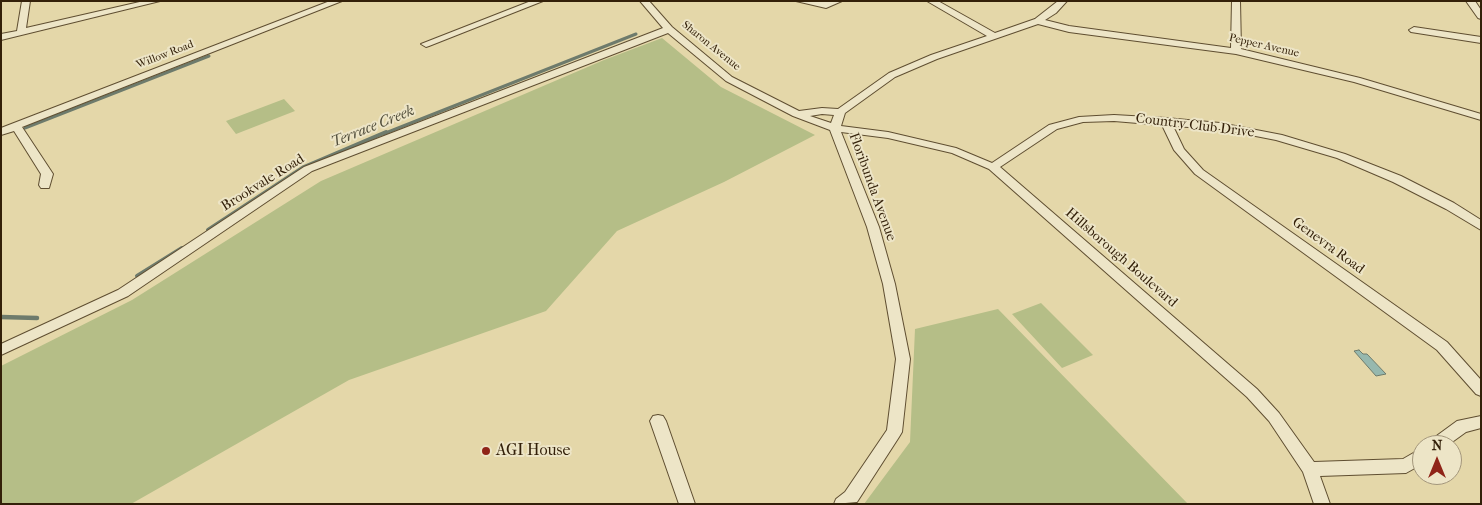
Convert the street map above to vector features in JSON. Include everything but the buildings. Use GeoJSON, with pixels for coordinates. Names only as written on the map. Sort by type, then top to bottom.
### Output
{"type":"FeatureCollection","features":[{"type":"Feature","properties":{"kind":"street"},"geometry":{"type":"LineString","coordinates":[[21,32],[26,1]]}},
{"type":"Feature","properties":{"kind":"street"},"geometry":{"type":"LineString","coordinates":[[1,37],[156,1]]}},
{"type":"Feature","properties":{"kind":"street","name":"Willow Road"},"geometry":{"type":"LineString","coordinates":[[1,132],[338,1]]}},
{"type":"Feature","properties":{"kind":"street"},"geometry":{"type":"LineString","coordinates":[[426,44],[539,1]]}},
{"type":"Feature","properties":{"kind":"street","name":"Sharon Avenue"},"geometry":{"type":"LineString","coordinates":[[644,1],[669,28],[729,79],[797,114],[835,128]]}},
{"type":"Feature","properties":{"kind":"street"},"geometry":{"type":"LineString","coordinates":[[800,1],[826,5],[838,1]]}},
{"type":"Feature","properties":{"kind":"street"},"geometry":{"type":"LineString","coordinates":[[931,1],[996,37]]}},
{"type":"Feature","properties":{"kind":"street"},"geometry":{"type":"LineString","coordinates":[[797,114],[822,111],[840,112],[892,75],[934,56],[996,37],[1038,21],[1054,11],[1063,1]]}},
{"type":"Feature","properties":{"kind":"street"},"geometry":{"type":"LineString","coordinates":[[1236,1],[1236,51]]}},
{"type":"Feature","properties":{"kind":"street"},"geometry":{"type":"LineString","coordinates":[[1470,1],[1481,16]]}},
{"type":"Feature","properties":{"kind":"street","name":"Pepper Avenue"},"geometry":{"type":"LineString","coordinates":[[1038,21],[1069,29],[1236,51],[1357,80],[1481,117]]}},
{"type":"Feature","properties":{"kind":"street","name":"Brookvale Road"},"geometry":{"type":"LineString","coordinates":[[1,350],[123,293],[308,170],[669,28]]}},
{"type":"Feature","properties":{"kind":"street"},"geometry":{"type":"LineString","coordinates":[[1414,30],[1481,40]]}},
{"type":"Feature","properties":{"kind":"street","name":"Floribunda Avenue"},"geometry":{"type":"LineString","coordinates":[[840,112],[835,128],[838,140],[873,227],[889,284],[903,359],[894,432],[851,497],[842,504]]}},
{"type":"Feature","properties":{"kind":"street","name":"Country Club Drive"},"geometry":{"type":"LineString","coordinates":[[993,167],[1053,127],[1083,120],[1166,121],[1220,126],[1278,137],[1341,156],[1397,179],[1450,206],[1481,226]]}},
{"type":"Feature","properties":{"kind":"street","name":"Genevra Road"},"geometry":{"type":"LineString","coordinates":[[1166,121],[1179,150],[1199,172],[1442,346],[1481,390]]}},
{"type":"Feature","properties":{"kind":"street"},"geometry":{"type":"LineString","coordinates":[[17,127],[47,174],[45,185]]}},
{"type":"Feature","properties":{"kind":"street","name":"Hillsborough Boulevard"},"geometry":{"type":"LineString","coordinates":[[835,128],[888,134],[956,151],[993,167],[1252,393],[1274,417],[1310,469],[1322,504]]}},
{"type":"Feature","properties":{"kind":"street"},"geometry":{"type":"LineString","coordinates":[[658,421],[687,504]]}},
{"type":"Feature","properties":{"kind":"street"},"geometry":{"type":"LineString","coordinates":[[1450,435],[1462,426],[1481,422]]}},
{"type":"Feature","properties":{"kind":"street"},"geometry":{"type":"LineString","coordinates":[[1310,469],[1406,466],[1412,462]]}},
{"type":"Feature","properties":{"kind":"green space"},"geometry":{"type":"Polygon","coordinates":[[[662,38],[721,87],[815,135],[724,182],[617,231],[546,311],[349,380],[131,504],[1,504],[1,366],[132,300],[321,181],[604,60],[662,38]]]}},
{"type":"Feature","properties":{"kind":"green space"},"geometry":{"type":"Polygon","coordinates":[[[284,99],[295,111],[236,134],[226,121],[284,99]]]}},
{"type":"Feature","properties":{"kind":"green space"},"geometry":{"type":"Polygon","coordinates":[[[1041,303],[1093,355],[1062,368],[1012,314],[1041,303]]]}},
{"type":"Feature","properties":{"kind":"green space"},"geometry":{"type":"Polygon","coordinates":[[[998,309],[1188,504],[864,504],[910,442],[915,329],[998,309]]]}},
{"type":"Feature","properties":{"kind":"water"},"geometry":{"type":"Polygon","coordinates":[[[1359,350],[1363,354],[1367,354],[1386,374],[1376,376],[1354,351],[1359,350]]]}},
{"type":"Feature","properties":{"kind":"waterway","name":"Terrace Creek"},"geometry":{"type":"LineString","coordinates":[[383,134],[636,34]]}},
{"type":"Feature","properties":{"kind":"waterway"},"geometry":{"type":"LineString","coordinates":[[25,128],[209,56]]}},
{"type":"Feature","properties":{"kind":"waterway","name":"Terrace Creek"},"geometry":{"type":"LineString","coordinates":[[208,230],[304,167],[386,132]]}},
{"type":"Feature","properties":{"kind":"waterway","name":"Terrace Creek"},"geometry":{"type":"LineString","coordinates":[[137,276],[182,248]]}},
{"type":"Feature","properties":{"kind":"waterway","name":"Terrace Creek"},"geometry":{"type":"LineString","coordinates":[[1,317],[37,318]]}},
{"type":"Feature","properties":{"kind":"place","name":"AGI House"},"geometry":{"type":"Point","coordinates":[486,451]}}]}
